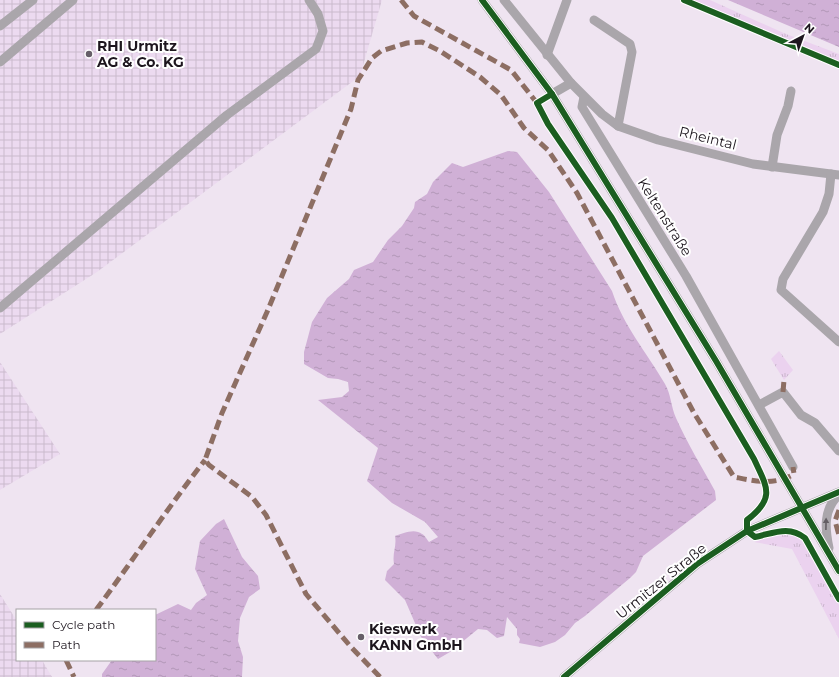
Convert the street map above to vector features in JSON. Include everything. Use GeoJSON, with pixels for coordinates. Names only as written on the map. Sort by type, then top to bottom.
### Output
{"type":"FeatureCollection","features":[{"type":"Feature","properties":{"kind":"street"},"geometry":{"type":"LineString","coordinates":[[0,26],[33,0]]}},
{"type":"Feature","properties":{"kind":"street"},"geometry":{"type":"LineString","coordinates":[[0,62],[73,0]]}},
{"type":"Feature","properties":{"kind":"street"},"geometry":{"type":"LineString","coordinates":[[0,308],[227,115],[316,49],[323,31],[318,14],[309,0]]}},
{"type":"Feature","properties":{"kind":"street"},"geometry":{"type":"LineString","coordinates":[[482,0],[552,94],[716,361],[803,507],[839,571]]}},
{"type":"Feature","properties":{"kind":"street","name":"Rheintal"},"geometry":{"type":"LineString","coordinates":[[504,0],[571,84],[618,126],[694,149],[772,167],[835,174]]}},
{"type":"Feature","properties":{"kind":"street"},"geometry":{"type":"LineString","coordinates":[[547,55],[567,0]]}},
{"type":"Feature","properties":{"kind":"street"},"geometry":{"type":"LineString","coordinates":[[594,20],[630,44],[632,52],[618,126]]}},
{"type":"Feature","properties":{"kind":"street"},"geometry":{"type":"LineString","coordinates":[[552,94],[571,84]]}},
{"type":"Feature","properties":{"kind":"street"},"geometry":{"type":"LineString","coordinates":[[772,167],[777,135],[788,106],[791,91]]}},
{"type":"Feature","properties":{"kind":"street","name":"Keltenstraße"},"geometry":{"type":"LineString","coordinates":[[584,97],[582,107],[629,186],[686,276],[793,467]]}},
{"type":"Feature","properties":{"kind":"street"},"geometry":{"type":"LineString","coordinates":[[835,174],[823,212],[783,280],[782,290],[839,342]]}},
{"type":"Feature","properties":{"kind":"street"},"geometry":{"type":"LineString","coordinates":[[759,405],[783,392],[801,415],[815,423],[839,451]]}},
{"type":"Feature","properties":{"kind":"street"},"geometry":{"type":"LineString","coordinates":[[831,557],[825,524],[828,511],[839,493]]}},
{"type":"Feature","properties":{"kind":"street","name":"Urmitzer Straße"},"geometry":{"type":"LineString","coordinates":[[564,677],[697,564],[747,531],[839,493]]}},
{"type":"Feature","properties":{"kind":"shaded area"},"geometry":{"type":"Polygon","coordinates":[[[0,0],[382,0],[360,76],[97,272],[0,334],[0,0]]]}},
{"type":"Feature","properties":{"kind":"shaded area"},"geometry":{"type":"Polygon","coordinates":[[[0,362],[60,454],[0,490],[0,362]]]}},
{"type":"Feature","properties":{"kind":"shaded area"},"geometry":{"type":"Polygon","coordinates":[[[0,594],[16,619],[16,661],[43,661],[52,677],[0,677],[0,594]]]}},
{"type":"Feature","properties":{"kind":"green space"},"geometry":{"type":"Polygon","coordinates":[[[693,0],[710,0],[786,34],[839,54],[839,62],[693,0]]]}},
{"type":"Feature","properties":{"kind":"green space"},"geometry":{"type":"Polygon","coordinates":[[[779,351],[793,370],[784,380],[771,359],[779,351]]]}},
{"type":"Feature","properties":{"kind":"green space"},"geometry":{"type":"Polygon","coordinates":[[[783,533],[797,533],[808,547],[839,605],[839,639],[792,549],[754,542],[783,533]]]}},
{"type":"Feature","properties":{"kind":"water"},"geometry":{"type":"Polygon","coordinates":[[[728,0],[839,0],[839,47],[728,0]]]}},
{"type":"Feature","properties":{"kind":"water"},"geometry":{"type":"Polygon","coordinates":[[[508,151],[517,152],[549,192],[612,291],[622,316],[667,388],[676,418],[715,491],[716,500],[643,556],[636,572],[630,578],[575,623],[565,635],[555,642],[540,647],[519,643],[520,639],[517,635],[517,629],[507,617],[504,636],[497,638],[487,630],[478,629],[450,652],[438,659],[421,637],[405,600],[385,580],[387,571],[394,564],[395,536],[416,531],[425,536],[429,542],[438,537],[425,522],[392,503],[367,481],[378,448],[318,400],[342,397],[349,391],[348,382],[328,378],[304,364],[304,352],[312,322],[327,298],[349,279],[354,270],[373,262],[388,240],[402,226],[414,208],[415,202],[427,194],[433,182],[452,163],[463,167],[508,151]]]}},
{"type":"Feature","properties":{"kind":"water"},"geometry":{"type":"Polygon","coordinates":[[[224,519],[242,557],[258,576],[260,589],[249,597],[240,618],[238,641],[243,657],[242,677],[102,677],[102,674],[111,661],[156,661],[156,615],[178,604],[191,610],[196,603],[207,595],[195,569],[200,541],[216,524],[224,519]]]}},
{"type":"Feature","properties":{"kind":"marked path"},"geometry":{"type":"LineString","coordinates":[[401,0],[414,16],[511,70],[537,103]]}},
{"type":"Feature","properties":{"kind":"marked path"},"geometry":{"type":"LineString","coordinates":[[380,677],[351,647],[306,594],[266,515],[252,497],[209,465],[205,460],[222,413],[267,312],[351,109],[358,80],[372,58],[381,51],[407,43],[422,42],[440,51],[480,77],[501,95],[524,128],[548,150],[577,193],[694,413],[734,477],[764,482],[779,480],[794,474],[793,467]]}},
{"type":"Feature","properties":{"kind":"marked path"},"geometry":{"type":"LineString","coordinates":[[783,392],[784,380]]}},
{"type":"Feature","properties":{"kind":"marked path"},"geometry":{"type":"LineString","coordinates":[[97,609],[205,460]]}},
{"type":"Feature","properties":{"kind":"marked path"},"geometry":{"type":"LineString","coordinates":[[839,510],[835,521],[839,535]]}},
{"type":"Feature","properties":{"kind":"marked path"},"geometry":{"type":"LineString","coordinates":[[66,661],[74,677]]}},
{"type":"Feature","properties":{"kind":"cycle path"},"geometry":{"type":"LineString","coordinates":[[482,0],[552,94],[716,361],[839,571]]}},
{"type":"Feature","properties":{"kind":"cycle path"},"geometry":{"type":"LineString","coordinates":[[684,0],[839,65]]}},
{"type":"Feature","properties":{"kind":"cycle path"},"geometry":{"type":"LineString","coordinates":[[552,94],[537,103],[548,124],[612,218],[754,459],[765,485],[766,492],[762,505],[747,520],[747,531],[755,537],[775,532],[787,531],[799,534],[805,538],[839,599]]}},
{"type":"Feature","properties":{"kind":"cycle path"},"geometry":{"type":"LineString","coordinates":[[564,677],[697,564],[747,531],[839,492]]}},
{"type":"Feature","properties":{"kind":"place","name":"RHI Urmitz AG & Co. KG"},"geometry":{"type":"Point","coordinates":[89,54]}},
{"type":"Feature","properties":{"kind":"place","name":"Kieswerk KANN GmbH"},"geometry":{"type":"Point","coordinates":[361,637]}}]}
